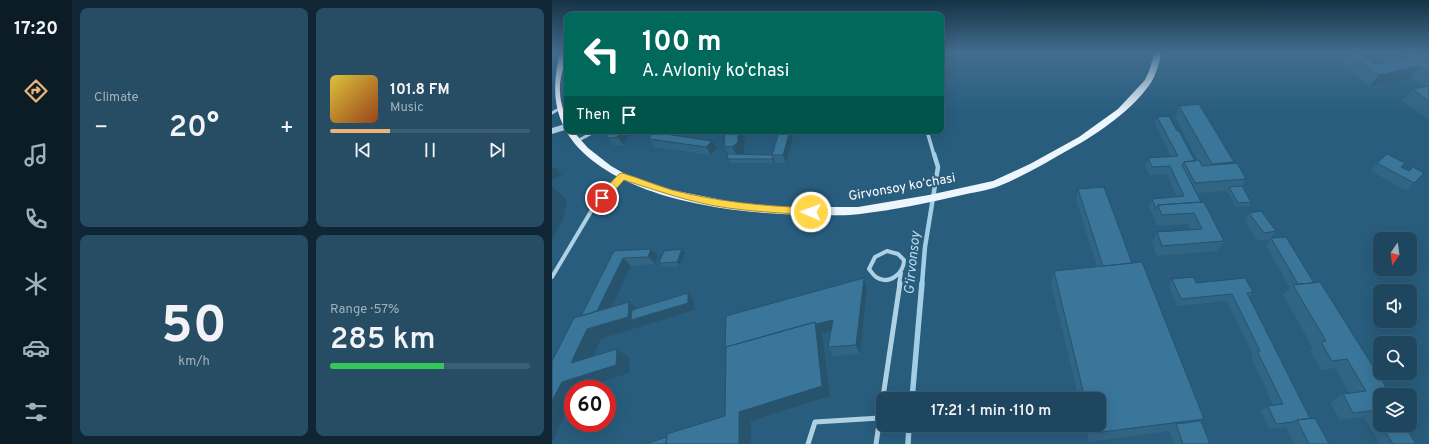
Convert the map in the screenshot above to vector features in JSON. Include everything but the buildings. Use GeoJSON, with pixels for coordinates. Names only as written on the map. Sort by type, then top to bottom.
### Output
{"type":"FeatureCollection","features":[{"type":"Feature","properties":{"kind":"main road","name":"Girvonsoy koʻchasi"},"geometry":{"type":"LineString","coordinates":[[557,73],[553,90],[555,112],[564,125]]}},
{"type":"Feature","properties":{"kind":"main road","name":"Girvonsoy koʻchasi"},"geometry":{"type":"LineString","coordinates":[[571,134],[576,141],[596,159],[622,176],[670,192],[727,205],[789,211],[858,211],[929,199],[995,184],[1067,148],[1109,120],[1131,101],[1148,81],[1152,73]]}},
{"type":"Feature","properties":{"kind":"street"},"geometry":{"type":"LineString","coordinates":[[552,131],[564,129]]}},
{"type":"Feature","properties":{"kind":"street"},"geometry":{"type":"LineString","coordinates":[[576,141],[590,134]]}},
{"type":"Feature","properties":{"kind":"street"},"geometry":{"type":"LineString","coordinates":[[552,277],[593,208],[622,176]]}},
{"type":"Feature","properties":{"kind":"street"},"geometry":{"type":"LineString","coordinates":[[884,392],[901,273],[905,265],[903,257],[896,252],[887,251],[877,254],[870,261],[869,269],[873,276],[882,280],[892,279],[901,273]]}},
{"type":"Feature","properties":{"kind":"street"},"geometry":{"type":"LineString","coordinates":[[808,444],[812,428],[816,422],[876,418]]}},
{"type":"Feature","properties":{"kind":"street"},"geometry":{"type":"LineString","coordinates":[[876,444],[878,432]]}},
{"type":"Feature","properties":{"kind":"waterway","name":"G‘irvonsoy"},"geometry":{"type":"LineString","coordinates":[[928,134],[934,155]]}},
{"type":"Feature","properties":{"kind":"waterway","name":"G‘irvonsoy"},"geometry":{"type":"LineString","coordinates":[[922,284],[925,247],[938,167],[934,154]]}},
{"type":"Feature","properties":{"kind":"waterway","name":"G‘irvonsoy"},"geometry":{"type":"LineString","coordinates":[[913,392],[922,283]]}},
{"type":"Feature","properties":{"kind":"waterway","name":"G‘irvonsoy"},"geometry":{"type":"LineString","coordinates":[[908,444],[909,432]]}},
{"type":"Feature","properties":{"kind":"route"},"geometry":{"type":"LineString","coordinates":[[602,198],[622,176],[645,185],[670,192],[727,205],[758,209],[811,212]]}}]}
